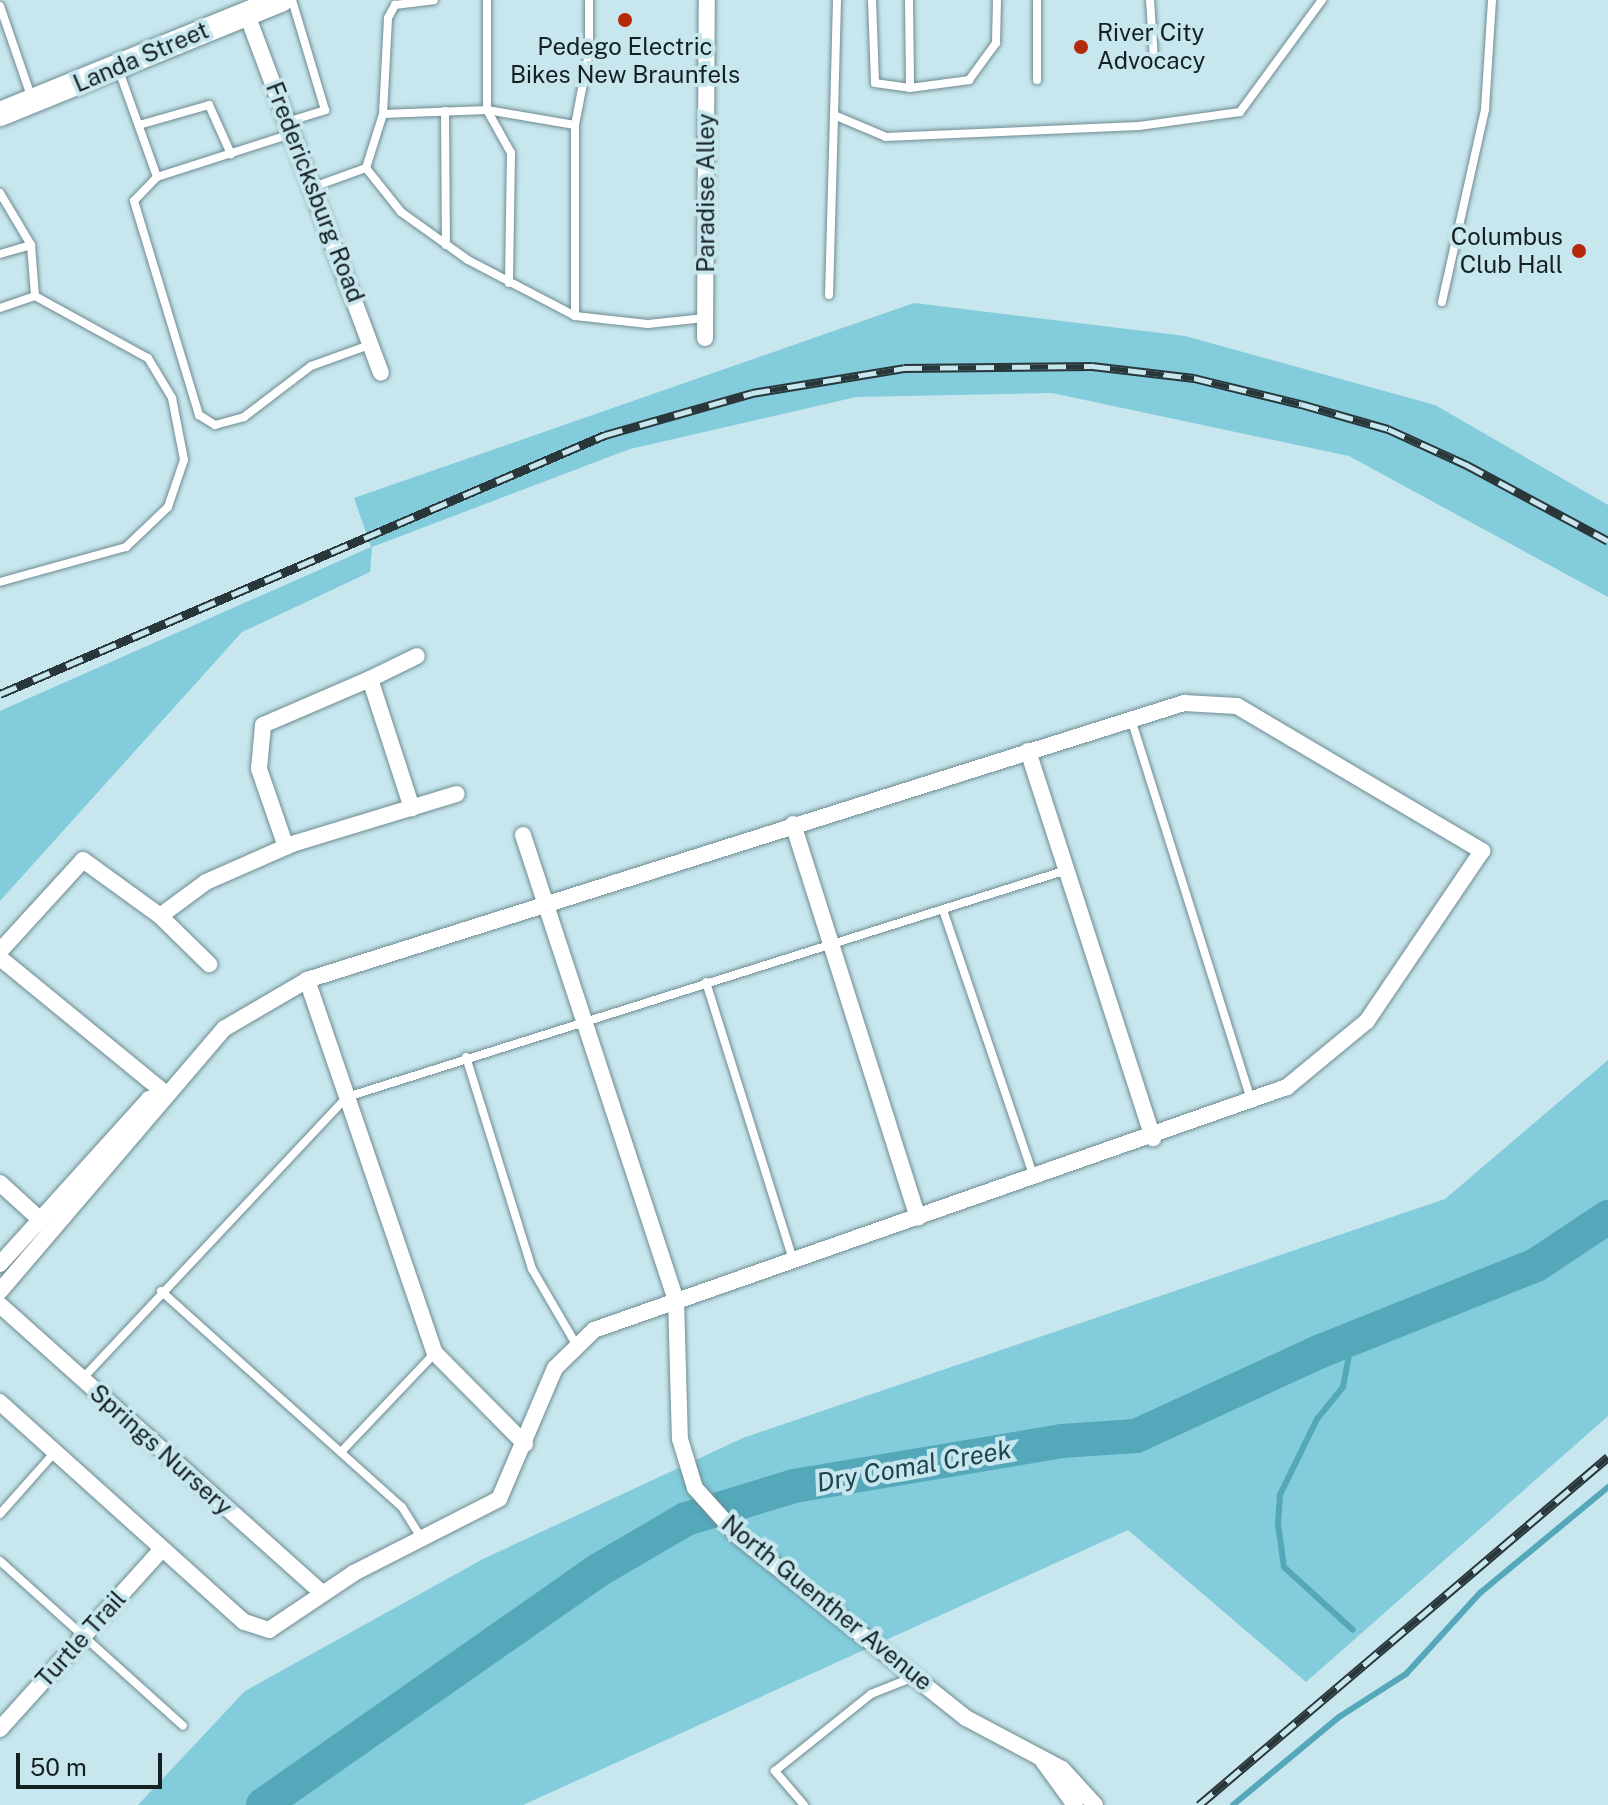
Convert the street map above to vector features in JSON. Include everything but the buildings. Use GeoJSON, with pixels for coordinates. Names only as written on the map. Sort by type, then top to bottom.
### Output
{"type":"FeatureCollection","features":[{"type":"Feature","properties":{"kind":"main road","name":"Landa Street"},"geometry":{"type":"LineString","coordinates":[[0,114],[118,67],[244,4],[281,0]]}},
{"type":"Feature","properties":{"kind":"street","name":"Paradise Alley"},"geometry":{"type":"LineString","coordinates":[[705,338],[707,0]]}},
{"type":"Feature","properties":{"kind":"street","name":"Fredericksburg Road"},"geometry":{"type":"LineString","coordinates":[[244,4],[316,186],[381,373]]}},
{"type":"Feature","properties":{"kind":"street"},"geometry":{"type":"LineString","coordinates":[[286,847],[259,769],[263,725],[417,656]]}},
{"type":"Feature","properties":{"kind":"street"},"geometry":{"type":"LineString","coordinates":[[370,679],[412,808]]}},
{"type":"Feature","properties":{"kind":"street"},"geometry":{"type":"LineString","coordinates":[[0,1291],[158,1112],[164,1095],[225,1028],[307,980],[1131,719],[1204,700],[1237,706],[1482,851],[1367,1021],[1329,1059],[1252,1103],[676,1299],[594,1330],[555,1368],[499,1499],[260,1630],[162,1549],[0,1402]]}},
{"type":"Feature","properties":{"kind":"street"},"geometry":{"type":"LineString","coordinates":[[1028,751],[1153,1138]]}},
{"type":"Feature","properties":{"kind":"street"},"geometry":{"type":"LineString","coordinates":[[160,916],[206,882],[286,847],[457,794]]}},
{"type":"Feature","properties":{"kind":"street"},"geometry":{"type":"LineString","coordinates":[[793,824],[918,1218]]}},
{"type":"Feature","properties":{"kind":"street","name":"North Guenther Avenue"},"geometry":{"type":"LineString","coordinates":[[523,835],[676,1299],[679,1412],[695,1488],[738,1536],[966,1718],[1062,1769],[1095,1805]]}},
{"type":"Feature","properties":{"kind":"street"},"geometry":{"type":"LineString","coordinates":[[0,951],[83,860],[160,916],[209,964]]}},
{"type":"Feature","properties":{"kind":"street"},"geometry":{"type":"LineString","coordinates":[[0,958],[164,1095]]}},
{"type":"Feature","properties":{"kind":"street"},"geometry":{"type":"LineString","coordinates":[[307,980],[435,1353],[525,1444]]}},
{"type":"Feature","properties":{"kind":"street"},"geometry":{"type":"LineString","coordinates":[[0,1264],[149,1099],[164,1095]]}},
{"type":"Feature","properties":{"kind":"street"},"geometry":{"type":"LineString","coordinates":[[0,1183],[54,1231]]}},
{"type":"Feature","properties":{"kind":"street","name":"Springs Nursery"},"geometry":{"type":"LineString","coordinates":[[0,1305],[323,1594]]}},
{"type":"Feature","properties":{"kind":"street","name":"Turtle Trail"},"geometry":{"type":"LineString","coordinates":[[0,1729],[162,1549]]}},
{"type":"Feature","properties":{"kind":"street","name":"North Guenther Avenue"},"geometry":{"type":"LineString","coordinates":[[1043,1761],[1075,1805]]}},
{"type":"Feature","properties":{"kind":"lane"},"geometry":{"type":"LineString","coordinates":[[292,0],[325,110],[231,154],[157,177],[134,211],[199,415],[215,425],[244,417],[311,366],[372,344]]}},
{"type":"Feature","properties":{"kind":"lane"},"geometry":{"type":"LineString","coordinates":[[366,168],[383,114],[388,18],[406,1],[434,0]]}},
{"type":"Feature","properties":{"kind":"lane"},"geometry":{"type":"LineString","coordinates":[[487,0],[487,110],[511,153],[509,283]]}},
{"type":"Feature","properties":{"kind":"lane"},"geometry":{"type":"LineString","coordinates":[[575,316],[575,125],[589,52],[589,0]]}},
{"type":"Feature","properties":{"kind":"lane"},"geometry":{"type":"LineString","coordinates":[[829,295],[837,0]]}},
{"type":"Feature","properties":{"kind":"lane"},"geometry":{"type":"LineString","coordinates":[[872,0],[875,83],[910,88],[969,80],[996,43],[997,0]]}},
{"type":"Feature","properties":{"kind":"lane"},"geometry":{"type":"LineString","coordinates":[[909,0],[910,88]]}},
{"type":"Feature","properties":{"kind":"lane"},"geometry":{"type":"LineString","coordinates":[[1037,0],[1037,80]]}},
{"type":"Feature","properties":{"kind":"lane"},"geometry":{"type":"LineString","coordinates":[[1150,0],[1154,60]]}},
{"type":"Feature","properties":{"kind":"lane"},"geometry":{"type":"LineString","coordinates":[[834,115],[886,137],[975,137],[1240,112],[1322,0]]}},
{"type":"Feature","properties":{"kind":"lane"},"geometry":{"type":"LineString","coordinates":[[1442,302],[1485,109],[1492,0]]}},
{"type":"Feature","properties":{"kind":"lane"},"geometry":{"type":"LineString","coordinates":[[0,6],[33,101]]}},
{"type":"Feature","properties":{"kind":"lane"},"geometry":{"type":"LineString","coordinates":[[118,67],[157,177]]}},
{"type":"Feature","properties":{"kind":"lane"},"geometry":{"type":"LineString","coordinates":[[139,125],[209,105],[231,154]]}},
{"type":"Feature","properties":{"kind":"lane"},"geometry":{"type":"LineString","coordinates":[[383,114],[487,110],[575,125]]}},
{"type":"Feature","properties":{"kind":"lane"},"geometry":{"type":"LineString","coordinates":[[445,111],[446,245]]}},
{"type":"Feature","properties":{"kind":"lane"},"geometry":{"type":"LineString","coordinates":[[366,168],[401,212],[446,245],[509,283],[575,316],[648,324],[705,318]]}},
{"type":"Feature","properties":{"kind":"lane"},"geometry":{"type":"LineString","coordinates":[[316,186],[366,168]]}},
{"type":"Feature","properties":{"kind":"lane"},"geometry":{"type":"LineString","coordinates":[[1,195],[31,245],[35,296]]}},
{"type":"Feature","properties":{"kind":"lane"},"geometry":{"type":"LineString","coordinates":[[0,254],[31,245]]}},
{"type":"Feature","properties":{"kind":"lane"},"geometry":{"type":"LineString","coordinates":[[0,308],[35,296],[148,358],[172,398],[184,460],[168,507],[126,547],[0,582]]}},
{"type":"Feature","properties":{"kind":"lane"},"geometry":{"type":"LineString","coordinates":[[1131,719],[1252,1103]]}},
{"type":"Feature","properties":{"kind":"lane"},"geometry":{"type":"LineString","coordinates":[[83,1379],[161,1291],[347,1097],[583,1017],[831,946],[1067,870]]}},
{"type":"Feature","properties":{"kind":"lane"},"geometry":{"type":"LineString","coordinates":[[943,910],[1034,1178]]}},
{"type":"Feature","properties":{"kind":"lane"},"geometry":{"type":"LineString","coordinates":[[706,982],[793,1260]]}},
{"type":"Feature","properties":{"kind":"lane"},"geometry":{"type":"LineString","coordinates":[[466,1057],[532,1269],[577,1347]]}},
{"type":"Feature","properties":{"kind":"lane"},"geometry":{"type":"LineString","coordinates":[[161,1291],[406,1510],[423,1540]]}},
{"type":"Feature","properties":{"kind":"lane"},"geometry":{"type":"LineString","coordinates":[[341,1452],[435,1353]]}},
{"type":"Feature","properties":{"kind":"lane"},"geometry":{"type":"LineString","coordinates":[[0,1514],[55,1452]]}},
{"type":"Feature","properties":{"kind":"lane"},"geometry":{"type":"LineString","coordinates":[[0,1561],[183,1726]]}},
{"type":"Feature","properties":{"kind":"lane"},"geometry":{"type":"LineString","coordinates":[[804,1805],[775,1771],[871,1694],[917,1676]]}},
{"type":"Feature","properties":{"kind":"shaded area"},"geometry":{"type":"Polygon","coordinates":[[[914,303],[1185,336],[1435,405],[1608,505],[1608,597],[1349,456],[1052,393],[856,397],[630,449],[372,547],[370,572],[242,632],[0,901],[0,711],[371,547],[354,498],[914,303]]]}},
{"type":"Feature","properties":{"kind":"shaded area"},"geometry":{"type":"Polygon","coordinates":[[[1608,1060],[1608,1416],[1306,1682],[1128,1530],[523,1805],[138,1805],[245,1691],[483,1559],[743,1438],[1445,1199],[1608,1060]]]}},
{"type":"Feature","properties":{"kind":"waterway","name":"Dry Comal Creek"},"geometry":{"type":"LineString","coordinates":[[263,1805],[597,1571],[686,1519],[794,1486],[1062,1441],[1136,1436],[1321,1351],[1536,1265],[1608,1217]]}},
{"type":"Feature","properties":{"kind":"waterway"},"geometry":{"type":"LineString","coordinates":[[1352,1339],[1343,1387],[1317,1419],[1280,1495],[1278,1524],[1284,1567],[1353,1630]]}},
{"type":"Feature","properties":{"kind":"waterway"},"geometry":{"type":"LineString","coordinates":[[1233,1805],[1339,1717],[1406,1674],[1480,1593],[1608,1487]]}},
{"type":"Feature","properties":{"kind":"railway"},"geometry":{"type":"LineString","coordinates":[[0,694],[605,435],[752,393],[904,368],[1092,366],[1194,378],[1301,404],[1388,429],[1467,465],[1608,541]]}},
{"type":"Feature","properties":{"kind":"railway"},"geometry":{"type":"LineString","coordinates":[[1199,1805],[1608,1457]]}},
{"type":"Feature","properties":{"kind":"place","name":"Pedego Electric Bikes New Braunfels"},"geometry":{"type":"Point","coordinates":[625,20]}},
{"type":"Feature","properties":{"kind":"place","name":"River City Advocacy"},"geometry":{"type":"Point","coordinates":[1081,47]}},
{"type":"Feature","properties":{"kind":"place","name":"Columbus Club Hall"},"geometry":{"type":"Point","coordinates":[1579,251]}}]}
